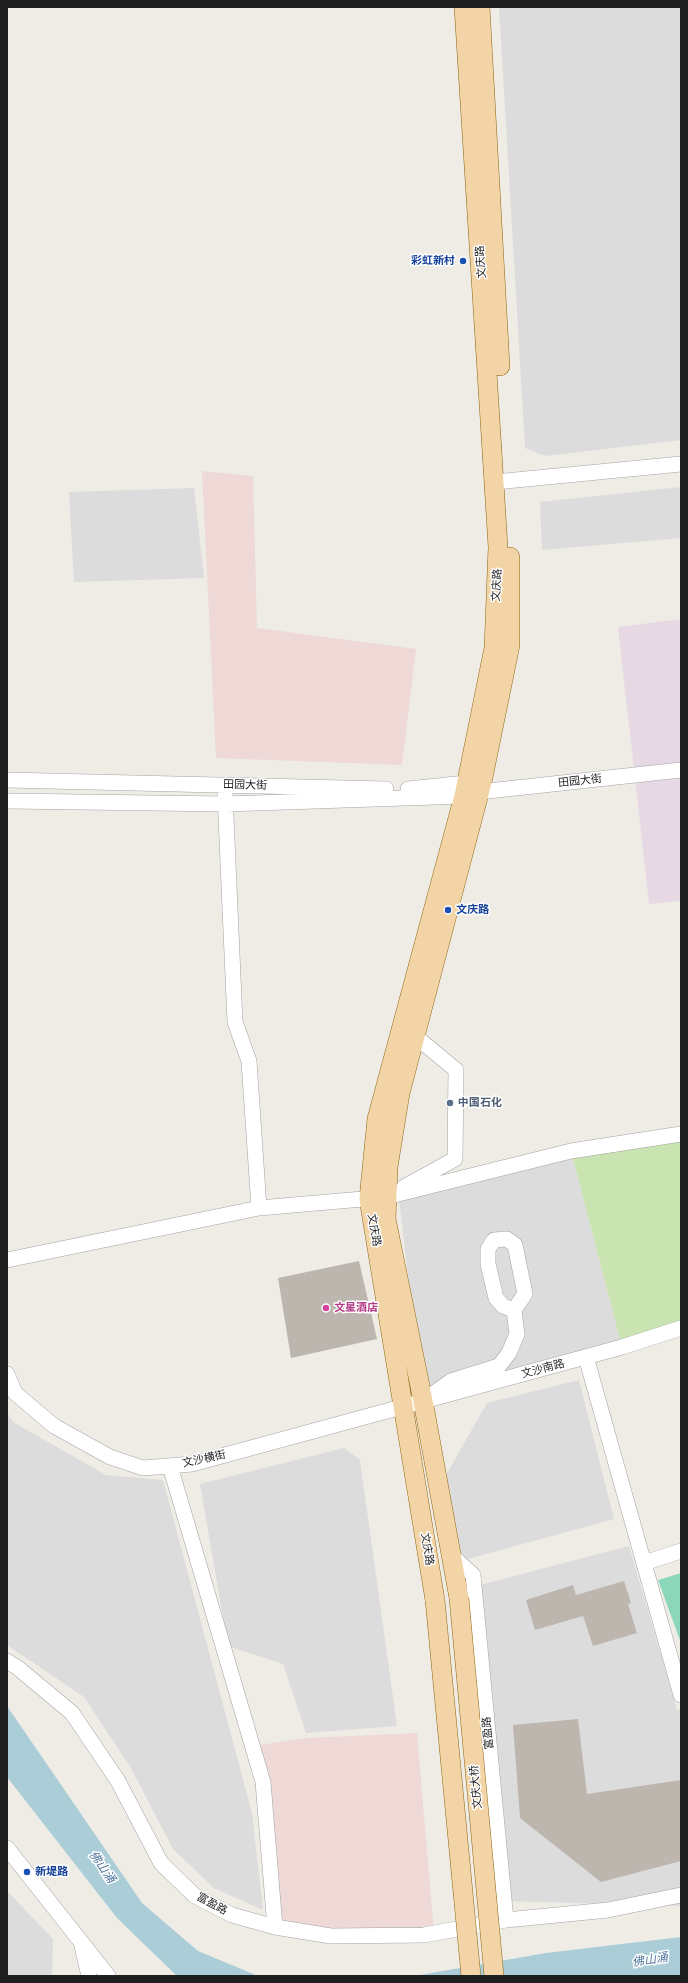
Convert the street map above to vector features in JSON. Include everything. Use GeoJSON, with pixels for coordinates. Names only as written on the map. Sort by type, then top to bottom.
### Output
{"type":"FeatureCollection","features":[{"type":"Feature","properties":{"kind":"main road","name":"文庆路"},"geometry":{"type":"LineString","coordinates":[[464,7],[501,481]]}},
{"type":"Feature","properties":{"kind":"main road","name":"文庆路"},"geometry":{"type":"LineString","coordinates":[[459,1598],[423,1401],[386,1219],[377,1198],[388,1167],[400,1093],[415,1036],[470,790],[494,648],[501,481],[480,7]]}},
{"type":"Feature","properties":{"kind":"main road","name":"文庆路"},"geometry":{"type":"LineString","coordinates":[[435,1600],[404,1406],[377,1198],[377,1119],[470,790]]}},
{"type":"Feature","properties":{"kind":"main road","name":"文庆大桥"},"geometry":{"type":"LineString","coordinates":[[459,1598],[494,1976]]}},
{"type":"Feature","properties":{"kind":"main road","name":"文庆大桥"},"geometry":{"type":"LineString","coordinates":[[435,1600],[470,1976]]}},
{"type":"Feature","properties":{"kind":"street"},"geometry":{"type":"LineString","coordinates":[[501,481],[681,464]]}},
{"type":"Feature","properties":{"kind":"street","name":"田园大街"},"geometry":{"type":"LineString","coordinates":[[7,801],[226,804],[470,790],[681,770]]}},
{"type":"Feature","properties":{"kind":"street","name":"田园大街"},"geometry":{"type":"LineString","coordinates":[[7,780],[400,790],[470,790]]}},
{"type":"Feature","properties":{"kind":"street"},"geometry":{"type":"LineString","coordinates":[[225,785],[235,1022],[249,1061],[259,1208]]}},
{"type":"Feature","properties":{"kind":"street"},"geometry":{"type":"LineString","coordinates":[[377,1198],[455,1159],[456,1070],[415,1036]]}},
{"type":"Feature","properties":{"kind":"street"},"geometry":{"type":"LineString","coordinates":[[7,1260],[259,1208],[377,1198],[571,1151],[681,1134]]}},
{"type":"Feature","properties":{"kind":"street"},"geometry":{"type":"LineString","coordinates":[[423,1401],[451,1381],[499,1366],[509,1353],[517,1334],[514,1310]]}},
{"type":"Feature","properties":{"kind":"street","name":"文沙南路"},"geometry":{"type":"LineString","coordinates":[[404,1406],[586,1357],[681,1328]]}},
{"type":"Feature","properties":{"kind":"street"},"geometry":{"type":"LineString","coordinates":[[586,1357],[681,1695]]}},
{"type":"Feature","properties":{"kind":"street","name":"文沙横街"},"geometry":{"type":"LineString","coordinates":[[7,1374],[16,1393],[54,1426],[110,1457],[142,1468],[192,1464],[404,1406]]}},
{"type":"Feature","properties":{"kind":"street"},"geometry":{"type":"LineString","coordinates":[[170,1466],[263,1782],[275,1927]]}},
{"type":"Feature","properties":{"kind":"street"},"geometry":{"type":"LineString","coordinates":[[644,1562],[681,1551]]}},
{"type":"Feature","properties":{"kind":"street","name":"富盈路"},"geometry":{"type":"LineString","coordinates":[[451,1555],[473,1575],[506,1920]]}},
{"type":"Feature","properties":{"kind":"street","name":"富盈路"},"geometry":{"type":"LineString","coordinates":[[7,1661],[18,1668],[72,1713],[118,1781],[161,1863],[195,1896],[232,1915],[275,1927],[331,1936],[424,1936],[506,1920],[608,1910],[681,1895]]}},
{"type":"Feature","properties":{"kind":"street"},"geometry":{"type":"LineString","coordinates":[[7,1848],[108,1976]]}},
{"type":"Feature","properties":{"kind":"street"},"geometry":{"type":"LineString","coordinates":[[81,1941],[89,1976]]}},
{"type":"Feature","properties":{"kind":"shaded area"},"geometry":{"type":"Polygon","coordinates":[[[499,7],[681,7],[681,440],[545,456],[525,448],[499,7]]]}},
{"type":"Feature","properties":{"kind":"shaded area"},"geometry":{"type":"Polygon","coordinates":[[[202,471],[253,476],[257,628],[416,649],[402,765],[216,758],[202,471]]]}},
{"type":"Feature","properties":{"kind":"shaded area"},"geometry":{"type":"Polygon","coordinates":[[[681,487],[681,538],[542,550],[540,502],[681,487]]]}},
{"type":"Feature","properties":{"kind":"shaded area"},"geometry":{"type":"Polygon","coordinates":[[[194,488],[204,578],[74,582],[69,492],[194,488]]]}},
{"type":"Feature","properties":{"kind":"shaded area"},"geometry":{"type":"Polygon","coordinates":[[[681,619],[681,901],[649,904],[618,627],[681,619]]]}},
{"type":"Feature","properties":{"kind":"shaded area"},"geometry":{"type":"Polygon","coordinates":[[[571,1151],[622,1347],[423,1401],[399,1200],[571,1151]]]}},
{"type":"Feature","properties":{"kind":"shaded area"},"geometry":{"type":"Polygon","coordinates":[[[579,1380],[614,1519],[461,1561],[442,1482],[487,1403],[579,1380]]]}},
{"type":"Feature","properties":{"kind":"shaded area"},"geometry":{"type":"Polygon","coordinates":[[[7,1412],[13,1422],[106,1475],[163,1480],[252,1813],[263,1910],[214,1888],[173,1849],[131,1768],[84,1697],[7,1645],[7,1412]]]}},
{"type":"Feature","properties":{"kind":"shaded area"},"geometry":{"type":"Polygon","coordinates":[[[344,1448],[360,1460],[397,1726],[306,1733],[283,1664],[228,1646],[200,1484],[344,1448]]]}},
{"type":"Feature","properties":{"kind":"shaded area"},"geometry":{"type":"Polygon","coordinates":[[[629,1546],[677,1710],[681,1710],[681,1906],[505,1901],[472,1587],[629,1546]]]}},
{"type":"Feature","properties":{"kind":"shaded area"},"geometry":{"type":"Polygon","coordinates":[[[417,1733],[434,1933],[275,1927],[252,1746],[307,1738],[417,1733]]]}},
{"type":"Feature","properties":{"kind":"shaded area"},"geometry":{"type":"Polygon","coordinates":[[[7,1891],[53,1939],[52,1976],[7,1976],[7,1891]]]}},
{"type":"Feature","properties":{"kind":"green space"},"geometry":{"type":"Polygon","coordinates":[[[681,1140],[681,1328],[622,1347],[571,1151],[681,1140]]]}},
{"type":"Feature","properties":{"kind":"green space"},"geometry":{"type":"Polygon","coordinates":[[[681,1573],[681,1643],[658,1580],[681,1573]]]}},
{"type":"Feature","properties":{"kind":"water","name":"佛山涌"},"geometry":{"type":"Polygon","coordinates":[[[7,1706],[142,1903],[198,1951],[258,1976],[177,1976],[117,1918],[7,1777],[7,1706]]]}},
{"type":"Feature","properties":{"kind":"water","name":"佛山涌"},"geometry":{"type":"Polygon","coordinates":[[[681,1937],[681,1976],[414,1976],[546,1953],[681,1937]]]}},
{"type":"Feature","properties":{"kind":"building","name":"文星酒店"},"geometry":{"type":"Polygon","coordinates":[[[359,1261],[377,1339],[291,1358],[278,1278],[359,1261]]]}},
{"type":"Feature","properties":{"kind":"building"},"geometry":{"type":"Polygon","coordinates":[[[624,1581],[631,1603],[628,1604],[637,1633],[593,1646],[583,1616],[535,1630],[526,1600],[573,1585],[576,1595],[624,1581]]]}},
{"type":"Feature","properties":{"kind":"building"},"geometry":{"type":"Polygon","coordinates":[[[578,1719],[587,1794],[681,1780],[681,1861],[601,1882],[520,1818],[513,1725],[578,1719]]]}},
{"type":"Feature","properties":{"kind":"place","name":"彩虹新村"},"geometry":{"type":"Point","coordinates":[463,261]}},
{"type":"Feature","properties":{"kind":"place","name":"文庆路"},"geometry":{"type":"Point","coordinates":[448,910]}},
{"type":"Feature","properties":{"kind":"place","name":"中国石化"},"geometry":{"type":"Point","coordinates":[450,1103]}},
{"type":"Feature","properties":{"kind":"place","name":"文星酒店"},"geometry":{"type":"Point","coordinates":[326,1308]}},
{"type":"Feature","properties":{"kind":"place","name":"新堤路"},"geometry":{"type":"Point","coordinates":[27,1872]}}]}
